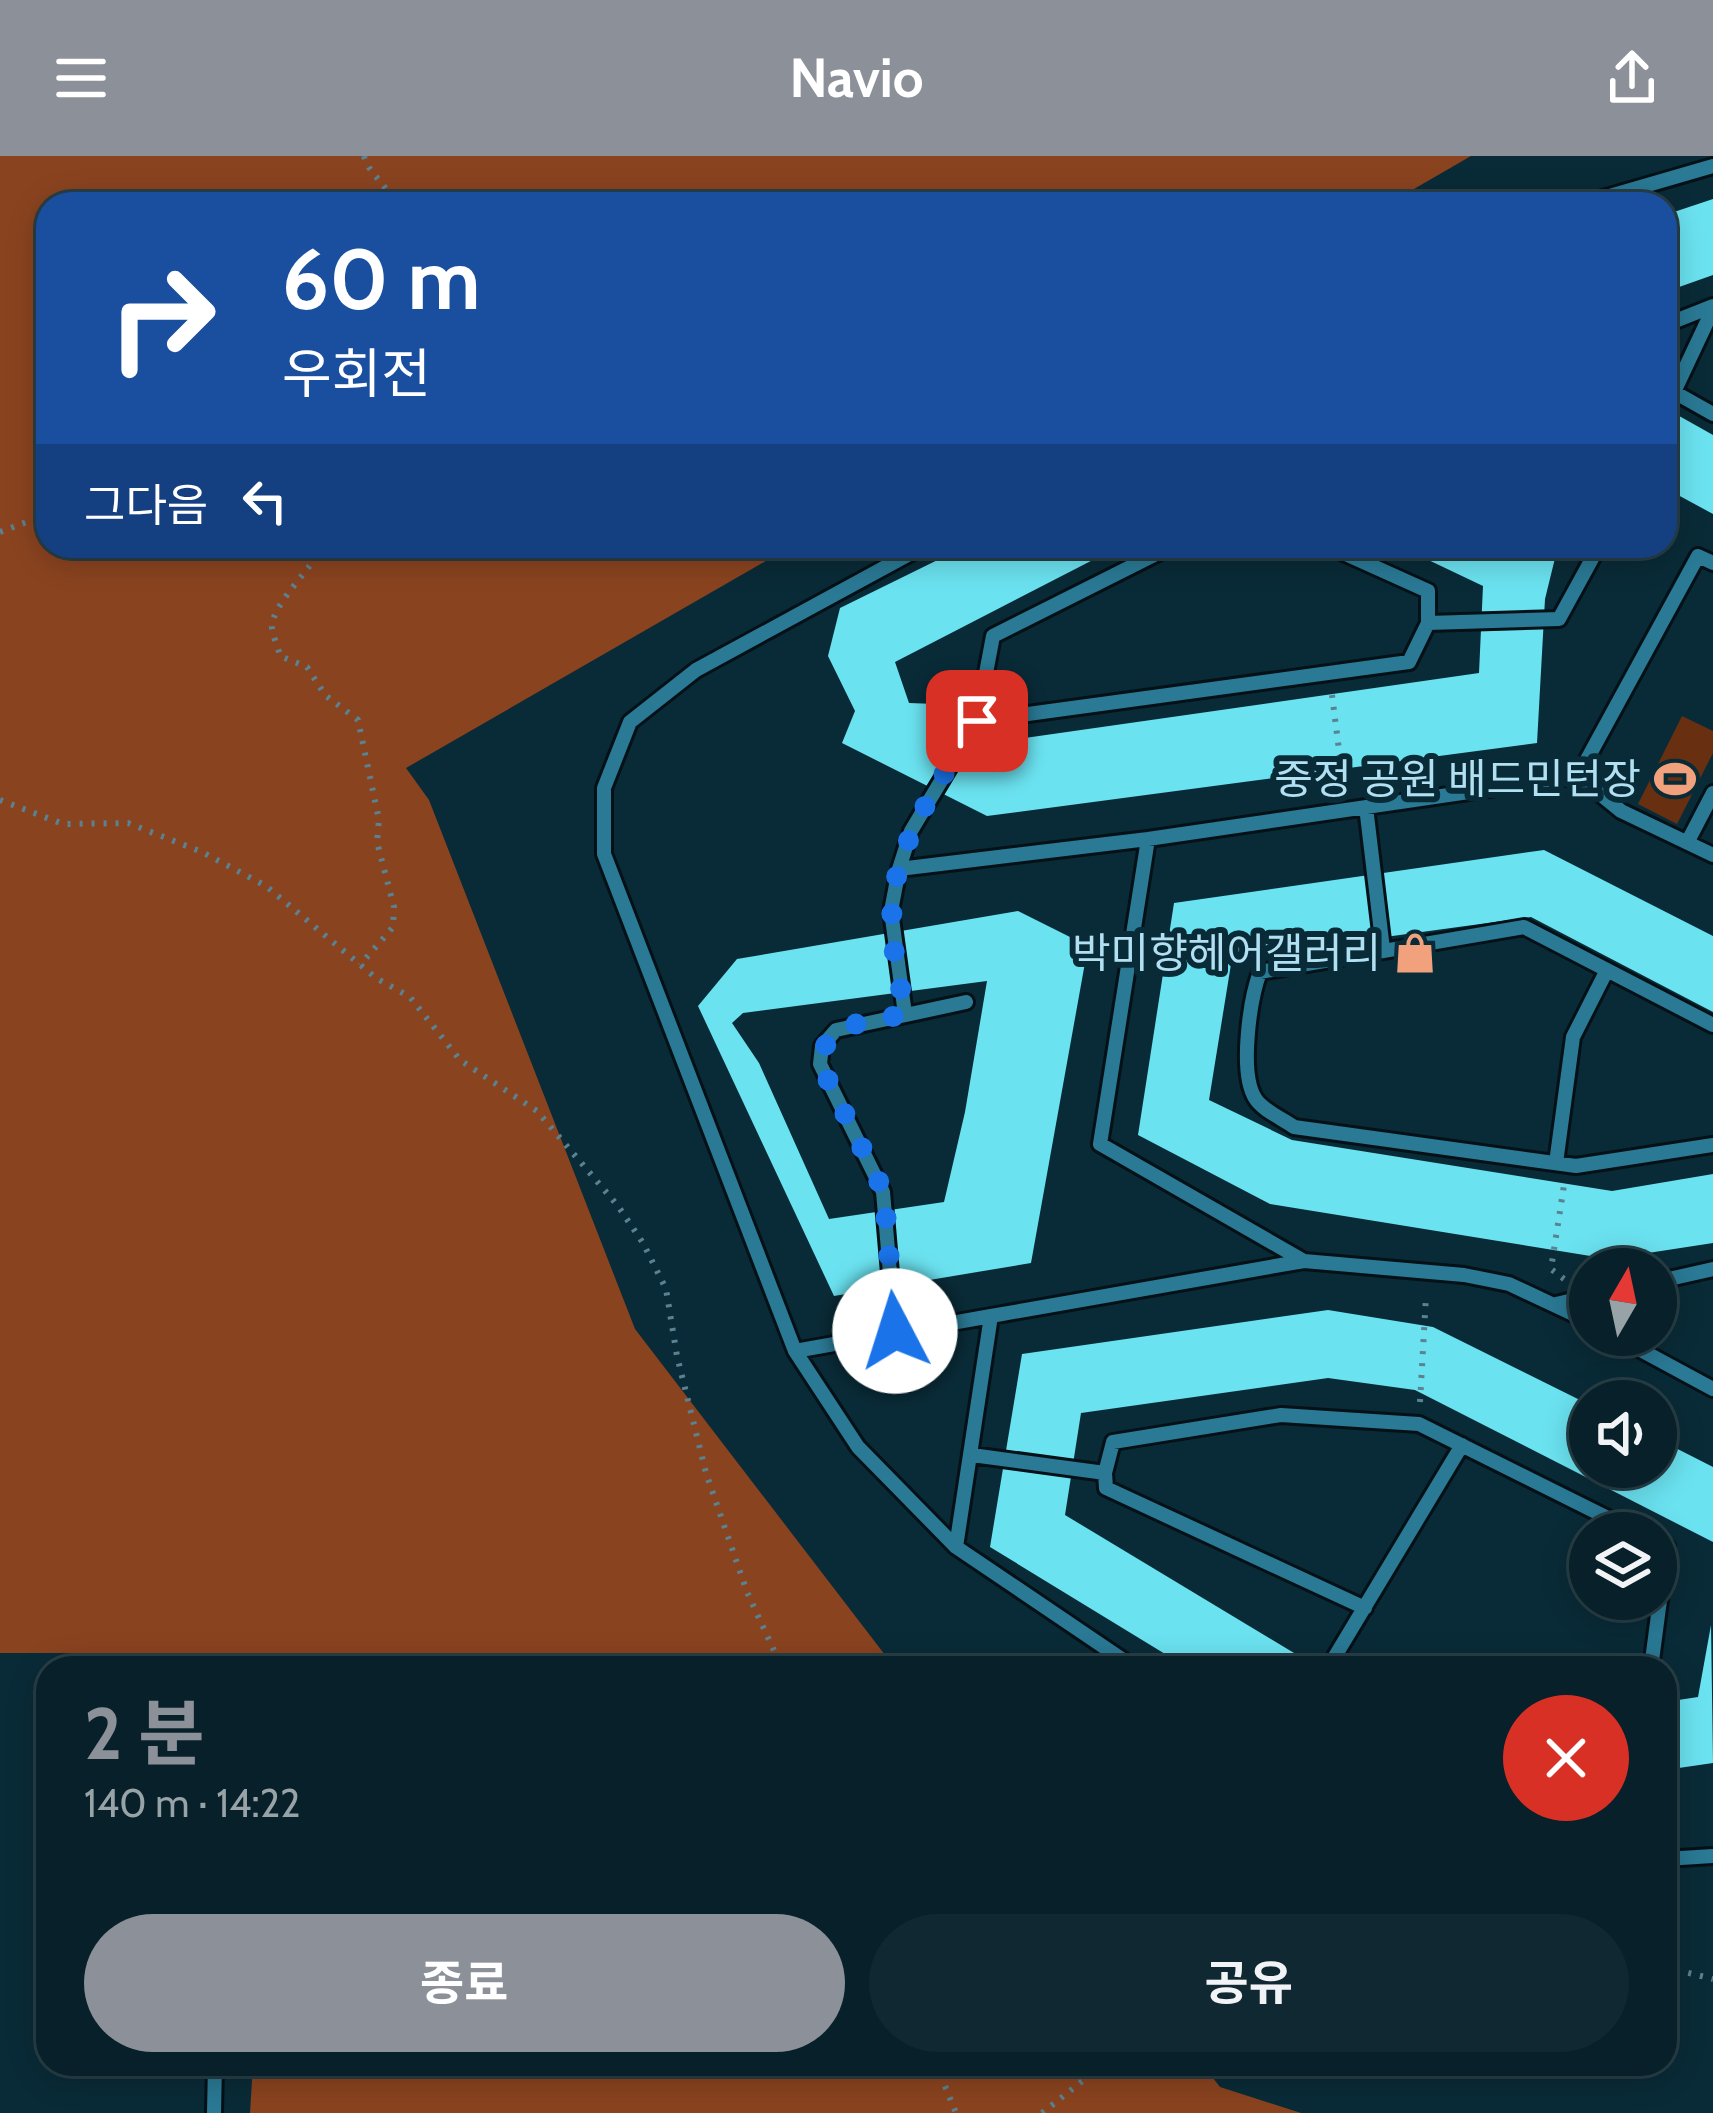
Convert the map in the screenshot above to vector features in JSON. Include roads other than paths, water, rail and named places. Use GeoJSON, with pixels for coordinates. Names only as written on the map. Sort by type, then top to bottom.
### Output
{"type":"FeatureCollection","features":[{"type":"Feature","properties":{"kind":"lane"},"geometry":{"type":"LineString","coordinates":[[1623,192],[1713,166]]}},
{"type":"Feature","properties":{"kind":"lane"},"geometry":{"type":"LineString","coordinates":[[1677,321],[1713,308]]}},
{"type":"Feature","properties":{"kind":"lane"},"geometry":{"type":"LineString","coordinates":[[1677,386],[1713,308]]}},
{"type":"Feature","properties":{"kind":"lane"},"geometry":{"type":"LineString","coordinates":[[1677,394],[1713,414]]}},
{"type":"Feature","properties":{"kind":"lane"},"geometry":{"type":"LineString","coordinates":[[1578,776],[1698,556],[1713,563]]}},
{"type":"Feature","properties":{"kind":"lane"},"geometry":{"type":"LineString","coordinates":[[902,558],[696,670],[630,722],[604,788],[604,854],[795,1351],[858,1447],[956,1547],[1117,1656]]}},
{"type":"Feature","properties":{"kind":"lane"},"geometry":{"type":"LineString","coordinates":[[905,1014],[891,911],[899,869],[910,831],[977,721],[993,636],[1148,558]]}},
{"type":"Feature","properties":{"kind":"lane"},"geometry":{"type":"LineString","coordinates":[[977,721],[1409,662],[1428,623],[1428,591],[1355,558]]}},
{"type":"Feature","properties":{"kind":"lane"},"geometry":{"type":"LineString","coordinates":[[1428,623],[1559,620],[1593,558]]}},
{"type":"Feature","properties":{"kind":"lane"},"geometry":{"type":"LineString","coordinates":[[899,869],[1148,839],[1578,776],[1621,811],[1713,855]]}},
{"type":"Feature","properties":{"kind":"lane"},"geometry":{"type":"LineString","coordinates":[[1688,842],[1713,793]]}},
{"type":"Feature","properties":{"kind":"lane"},"geometry":{"type":"LineString","coordinates":[[1366,807],[1384,949]]}},
{"type":"Feature","properties":{"kind":"lane"},"geometry":{"type":"LineString","coordinates":[[1148,839],[1100,1144],[1304,1261]]}},
{"type":"Feature","properties":{"kind":"lane"},"geometry":{"type":"LineString","coordinates":[[1713,1025],[1524,927],[1260,972],[1253,992],[1246,1075],[1256,1100],[1294,1127],[1576,1166],[1713,1145]]}},
{"type":"Feature","properties":{"kind":"lane"},"geometry":{"type":"LineString","coordinates":[[1556,1163],[1573,1037],[1607,970]]}},
{"type":"Feature","properties":{"kind":"lane"},"geometry":{"type":"LineString","coordinates":[[895,1331],[884,1192],[820,1064],[822,1046],[836,1030],[966,1002]]}},
{"type":"Feature","properties":{"kind":"lane"},"geometry":{"type":"LineString","coordinates":[[795,1351],[1304,1261],[1464,1275],[1509,1284],[1569,1311]]}},
{"type":"Feature","properties":{"kind":"lane"},"geometry":{"type":"LineString","coordinates":[[1677,1277],[1713,1269]]}},
{"type":"Feature","properties":{"kind":"lane"},"geometry":{"type":"LineString","coordinates":[[1556,1304],[1569,1301]]}},
{"type":"Feature","properties":{"kind":"lane"},"geometry":{"type":"LineString","coordinates":[[956,1547],[991,1316]]}},
{"type":"Feature","properties":{"kind":"lane"},"geometry":{"type":"LineString","coordinates":[[1652,1356],[1713,1389]]}},
{"type":"Feature","properties":{"kind":"lane"},"geometry":{"type":"LineString","coordinates":[[1365,1608],[1106,1488],[1113,1442],[1281,1414],[1418,1424],[1596,1512]]}},
{"type":"Feature","properties":{"kind":"lane"},"geometry":{"type":"LineString","coordinates":[[1335,1656],[1462,1445]]}},
{"type":"Feature","properties":{"kind":"lane"},"geometry":{"type":"LineString","coordinates":[[972,1454],[1105,1473]]}},
{"type":"Feature","properties":{"kind":"lane"},"geometry":{"type":"LineString","coordinates":[[1652,1656],[1657,1620]]}},
{"type":"Feature","properties":{"kind":"lane"},"geometry":{"type":"LineString","coordinates":[[1677,1858],[1713,1856]]}},
{"type":"Feature","properties":{"kind":"lane"},"geometry":{"type":"LineString","coordinates":[[214,2113],[215,2076]]}},
{"type":"Feature","properties":{"kind":"place","name":"중정 공원 배드민턴장"},"geometry":{"type":"Point","coordinates":[1675,779]}},
{"type":"Feature","properties":{"kind":"place","name":"박미향헤어갤러리"},"geometry":{"type":"Point","coordinates":[1415,953]}}]}
